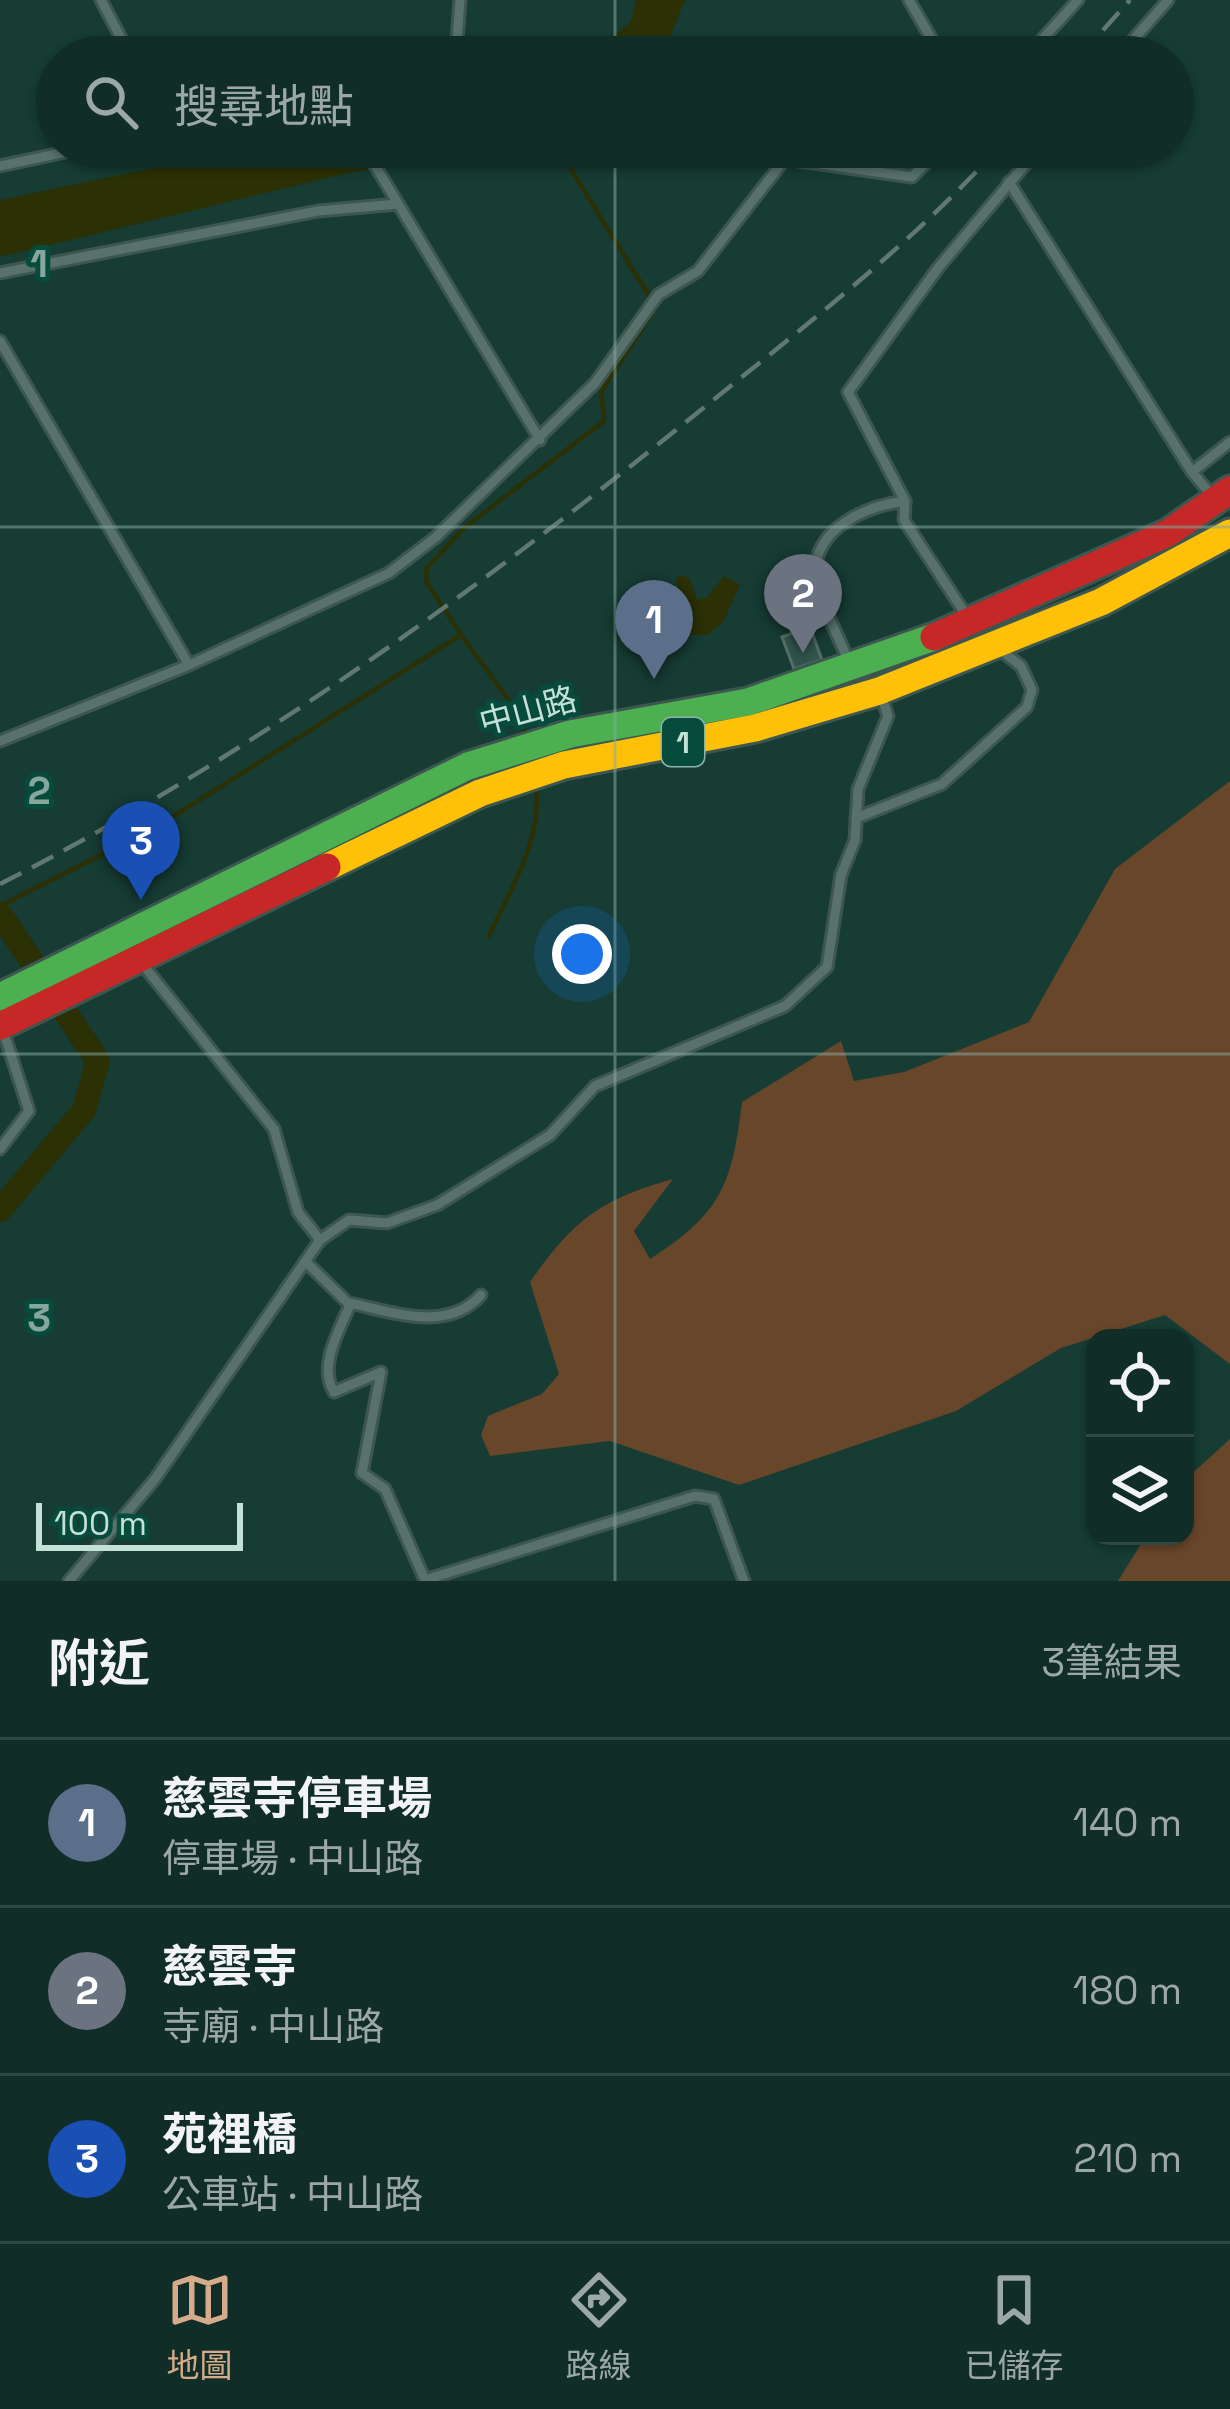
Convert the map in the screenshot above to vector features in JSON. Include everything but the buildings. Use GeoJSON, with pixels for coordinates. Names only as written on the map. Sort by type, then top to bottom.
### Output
{"type":"FeatureCollection","features":[{"type":"Feature","properties":{"kind":"main road","name":"中山路"},"geometry":{"type":"LineString","coordinates":[[138,958],[481,793],[564,765],[752,715],[1088,572],[1223,496]]}},
{"type":"Feature","properties":{"kind":"main road","name":"中山路"},"geometry":{"type":"LineString","coordinates":[[123,933],[374,809],[520,746],[752,715],[879,691],[1138,585],[1230,533]]}},
{"type":"Feature","properties":{"kind":"main road","name":"1"},"geometry":{"type":"LineString","coordinates":[[0,997],[123,933]]}},
{"type":"Feature","properties":{"kind":"main road","name":"1"},"geometry":{"type":"LineString","coordinates":[[1,1025],[138,958]]}},
{"type":"Feature","properties":{"kind":"lane"},"geometry":{"type":"LineString","coordinates":[[101,0],[120,36]]}},
{"type":"Feature","properties":{"kind":"lane"},"geometry":{"type":"LineString","coordinates":[[457,36],[460,0]]}},
{"type":"Feature","properties":{"kind":"lane"},"geometry":{"type":"LineString","coordinates":[[909,0],[930,36]]}},
{"type":"Feature","properties":{"kind":"lane"},"geometry":{"type":"LineString","coordinates":[[1045,36],[1078,0]]}},
{"type":"Feature","properties":{"kind":"lane"},"geometry":{"type":"LineString","coordinates":[[1136,36],[1168,0]]}},
{"type":"Feature","properties":{"kind":"lane"},"geometry":{"type":"LineString","coordinates":[[0,166],[36,158]]}},
{"type":"Feature","properties":{"kind":"lane"},"geometry":{"type":"LineString","coordinates":[[377,168],[540,440]]}},
{"type":"Feature","properties":{"kind":"lane"},"geometry":{"type":"LineString","coordinates":[[0,741],[190,664],[389,573],[540,440],[595,383],[658,295],[698,271],[778,168]]}},
{"type":"Feature","properties":{"kind":"lane"},"geometry":{"type":"LineString","coordinates":[[848,168],[912,177],[921,168]]}},
{"type":"Feature","properties":{"kind":"lane"},"geometry":{"type":"LineString","coordinates":[[856,818],[941,784],[1027,707],[1032,690],[1021,666],[969,619],[904,520],[905,501],[848,392],[938,268],[1021,168]]}},
{"type":"Feature","properties":{"kind":"lane"},"geometry":{"type":"LineString","coordinates":[[1009,182],[1192,472],[1223,496]]}},
{"type":"Feature","properties":{"kind":"lane"},"geometry":{"type":"LineString","coordinates":[[0,274],[318,211],[397,201]]}},
{"type":"Feature","properties":{"kind":"lane"},"geometry":{"type":"LineString","coordinates":[[0,341],[190,664]]}},
{"type":"Feature","properties":{"kind":"lane"},"geometry":{"type":"LineString","coordinates":[[1192,472],[1230,442]]}},
{"type":"Feature","properties":{"kind":"lane"},"geometry":{"type":"LineString","coordinates":[[69,1581],[155,1479],[206,1398],[320,1240],[349,1220],[387,1223],[437,1205],[550,1135],[595,1086],[785,1006],[827,967],[858,789],[888,716],[815,575],[823,548],[844,521],[873,505],[905,501]]}},
{"type":"Feature","properties":{"kind":"lane"},"geometry":{"type":"LineString","coordinates":[[123,933],[274,1129],[298,1212],[320,1240]]}},
{"type":"Feature","properties":{"kind":"lane"},"geometry":{"type":"LineString","coordinates":[[0,1149],[29,1112],[1,1025]]}},
{"type":"Feature","properties":{"kind":"lane"},"geometry":{"type":"LineString","coordinates":[[307,1263],[349,1304],[457,1316],[481,1295]]}},
{"type":"Feature","properties":{"kind":"lane"},"geometry":{"type":"LineString","coordinates":[[349,1304],[327,1380],[340,1394],[365,1375],[381,1372],[362,1473],[386,1489],[425,1580],[695,1496],[714,1499],[744,1581]]}},
{"type":"Feature","properties":{"kind":"shaded area"},"geometry":{"type":"Polygon","coordinates":[[[636,0],[685,0],[670,36],[614,36],[631,21],[636,0]]]}},
{"type":"Feature","properties":{"kind":"shaded area"},"geometry":{"type":"Polygon","coordinates":[[[153,168],[379,168],[0,257],[0,200],[153,168]]]}},
{"type":"Feature","properties":{"kind":"shaded area"},"geometry":{"type":"Polygon","coordinates":[[[724,576],[740,585],[723,622],[708,635],[664,635],[654,626],[679,602],[676,578],[690,579],[697,599],[706,598],[724,576]]]}},
{"type":"Feature","properties":{"kind":"shaded area"},"geometry":{"type":"Polygon","coordinates":[[[1230,781],[1230,1364],[1194,1337],[1194,1329],[1184,1329],[1165,1315],[1121,1329],[1086,1329],[1086,1340],[1061,1348],[956,1411],[739,1485],[610,1441],[490,1456],[481,1435],[488,1416],[542,1394],[559,1374],[530,1282],[575,1228],[607,1204],[673,1179],[634,1231],[650,1259],[693,1227],[719,1194],[734,1155],[742,1102],[841,1041],[854,1081],[904,1072],[1029,1022],[1115,869],[1230,781]]]}},
{"type":"Feature","properties":{"kind":"shaded area"},"geometry":{"type":"Polygon","coordinates":[[[1230,1439],[1230,1581],[1118,1581],[1140,1545],[1194,1545],[1194,1472],[1230,1439]]]}},
{"type":"Feature","properties":{"kind":"waterway"},"geometry":{"type":"LineString","coordinates":[[461,635],[427,583],[426,569],[464,528],[604,421],[601,392],[656,307],[570,168]]}},
{"type":"Feature","properties":{"kind":"waterway"},"geometry":{"type":"LineString","coordinates":[[0,906],[155,828],[461,635],[522,718],[526,737]]}},
{"type":"Feature","properties":{"kind":"waterway"},"geometry":{"type":"LineString","coordinates":[[489,936],[530,842],[537,803],[535,784]]}},
{"type":"Feature","properties":{"kind":"waterway"},"geometry":{"type":"LineString","coordinates":[[0,914],[98,1061],[84,1110],[0,1210]]}},
{"type":"Feature","properties":{"kind":"railway"},"geometry":{"type":"LineString","coordinates":[[1098,36],[1130,0]]}},
{"type":"Feature","properties":{"kind":"railway"},"geometry":{"type":"LineString","coordinates":[[0,884],[186,780],[452,601],[820,314],[979,168]]}},
{"type":"Feature","properties":{"kind":"traffic: fast"},"geometry":{"type":"LineString","coordinates":[[0,997],[468,766],[570,734],[748,702],[934,637]]}},
{"type":"Feature","properties":{"kind":"traffic: slow"},"geometry":{"type":"LineString","coordinates":[[327,867],[480,793],[564,765],[755,728],[879,691],[1101,602],[1230,533]]}},
{"type":"Feature","properties":{"kind":"traffic: jam"},"geometry":{"type":"LineString","coordinates":[[934,637],[1168,533],[1230,490]]}},
{"type":"Feature","properties":{"kind":"traffic: jam"},"geometry":{"type":"LineString","coordinates":[[0,1026],[327,867]]}},
{"type":"Feature","properties":{"kind":"place","name":"慈雲寺"},"geometry":{"type":"Point","coordinates":[803,653]}},
{"type":"Feature","properties":{"kind":"place","name":"慈雲寺停車場"},"geometry":{"type":"Point","coordinates":[654,679]}},
{"type":"Feature","properties":{"kind":"place","name":"苑裡橋"},"geometry":{"type":"Point","coordinates":[141,900]}}]}
